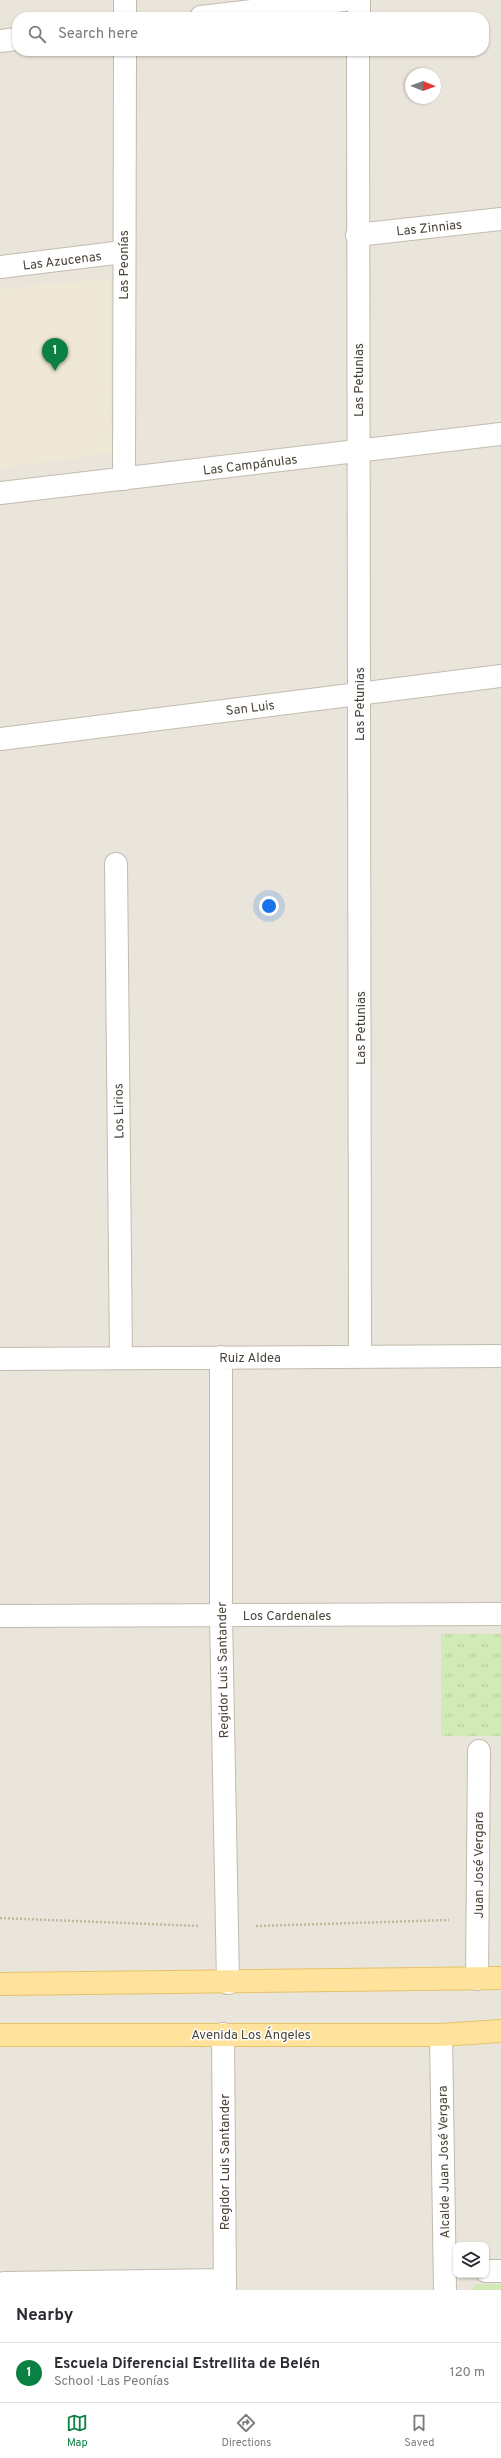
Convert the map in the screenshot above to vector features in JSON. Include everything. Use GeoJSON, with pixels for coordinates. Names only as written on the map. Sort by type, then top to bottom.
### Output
{"type":"FeatureCollection","features":[{"type":"Feature","properties":{"kind":"main road"},"geometry":{"type":"LineString","coordinates":[[0,1984],[228,1983],[501,1978]]}},
{"type":"Feature","properties":{"kind":"main road","name":"Avenida Los Ángeles"},"geometry":{"type":"LineString","coordinates":[[0,2035],[441,2035],[501,2032]]}},
{"type":"Feature","properties":{"kind":"street"},"geometry":{"type":"LineString","coordinates":[[126,0],[126,12]]}},
{"type":"Feature","properties":{"kind":"street"},"geometry":{"type":"LineString","coordinates":[[243,12],[344,0]]}},
{"type":"Feature","properties":{"kind":"street"},"geometry":{"type":"LineString","coordinates":[[359,0],[359,12]]}},
{"type":"Feature","properties":{"kind":"street"},"geometry":{"type":"LineString","coordinates":[[0,41],[12,40]]}},
{"type":"Feature","properties":{"kind":"street","name":"Las Peonías"},"geometry":{"type":"LineString","coordinates":[[124,479],[123,252],[125,56]]}},
{"type":"Feature","properties":{"kind":"street","name":"Las Petunias"},"geometry":{"type":"LineString","coordinates":[[358,56],[357,235],[360,1357]]}},
{"type":"Feature","properties":{"kind":"street","name":"Las Zinnias"},"geometry":{"type":"LineString","coordinates":[[357,235],[501,218]]}},
{"type":"Feature","properties":{"kind":"street","name":"Las Azucenas"},"geometry":{"type":"LineString","coordinates":[[0,267],[123,252]]}},
{"type":"Feature","properties":{"kind":"street","name":"Las Campánulas"},"geometry":{"type":"LineString","coordinates":[[0,493],[501,434]]}},
{"type":"Feature","properties":{"kind":"street","name":"San Luis"},"geometry":{"type":"LineString","coordinates":[[0,739],[501,676]]}},
{"type":"Feature","properties":{"kind":"street","name":"Los Lirios"},"geometry":{"type":"LineString","coordinates":[[116,864],[121,1358]]}},
{"type":"Feature","properties":{"kind":"street","name":"Ruiz Aldea"},"geometry":{"type":"LineString","coordinates":[[0,1359],[501,1356]]}},
{"type":"Feature","properties":{"kind":"street","name":"Regidor Luis Santander"},"geometry":{"type":"LineString","coordinates":[[221,1357],[221,1615],[228,1983]]}},
{"type":"Feature","properties":{"kind":"street","name":"Los Cardenales"},"geometry":{"type":"LineString","coordinates":[[0,1616],[501,1614]]}},
{"type":"Feature","properties":{"kind":"street","name":"Juan José Vergara"},"geometry":{"type":"LineString","coordinates":[[477,1979],[479,1751]]}},
{"type":"Feature","properties":{"kind":"street","name":"Regidor Luis Santander"},"geometry":{"type":"LineString","coordinates":[[223,2034],[225,2285]]}},
{"type":"Feature","properties":{"kind":"street","name":"Alcalde Juan José Vergara"},"geometry":{"type":"LineString","coordinates":[[441,2035],[449,2277]]}},
{"type":"Feature","properties":{"kind":"street"},"geometry":{"type":"LineString","coordinates":[[489,2270],[501,2270]]}},
{"type":"Feature","properties":{"kind":"street"},"geometry":{"type":"LineString","coordinates":[[4,2286],[225,2285]]}},
{"type":"Feature","properties":{"kind":"shaded area"},"geometry":{"type":"Polygon","coordinates":[[[0,0],[501,0],[501,2290],[0,2290],[0,0]]]}},
{"type":"Feature","properties":{"kind":"shaded area"},"geometry":{"type":"Polygon","coordinates":[[[110,278],[111,453],[0,468],[0,289],[110,278]]]}},
{"type":"Feature","properties":{"kind":"green space"},"geometry":{"type":"Polygon","coordinates":[[[441,1634],[501,1634],[501,1736],[441,1736],[441,1634]]]}},
{"type":"Feature","properties":{"kind":"green space"},"geometry":{"type":"Polygon","coordinates":[[[477,2284],[501,2284],[501,2290],[470,2290],[477,2284]]]}},
{"type":"Feature","properties":{"kind":"place","name":"Escuela Diferencial Estrellita de Belén"},"geometry":{"type":"Point","coordinates":[55,371]}}]}
